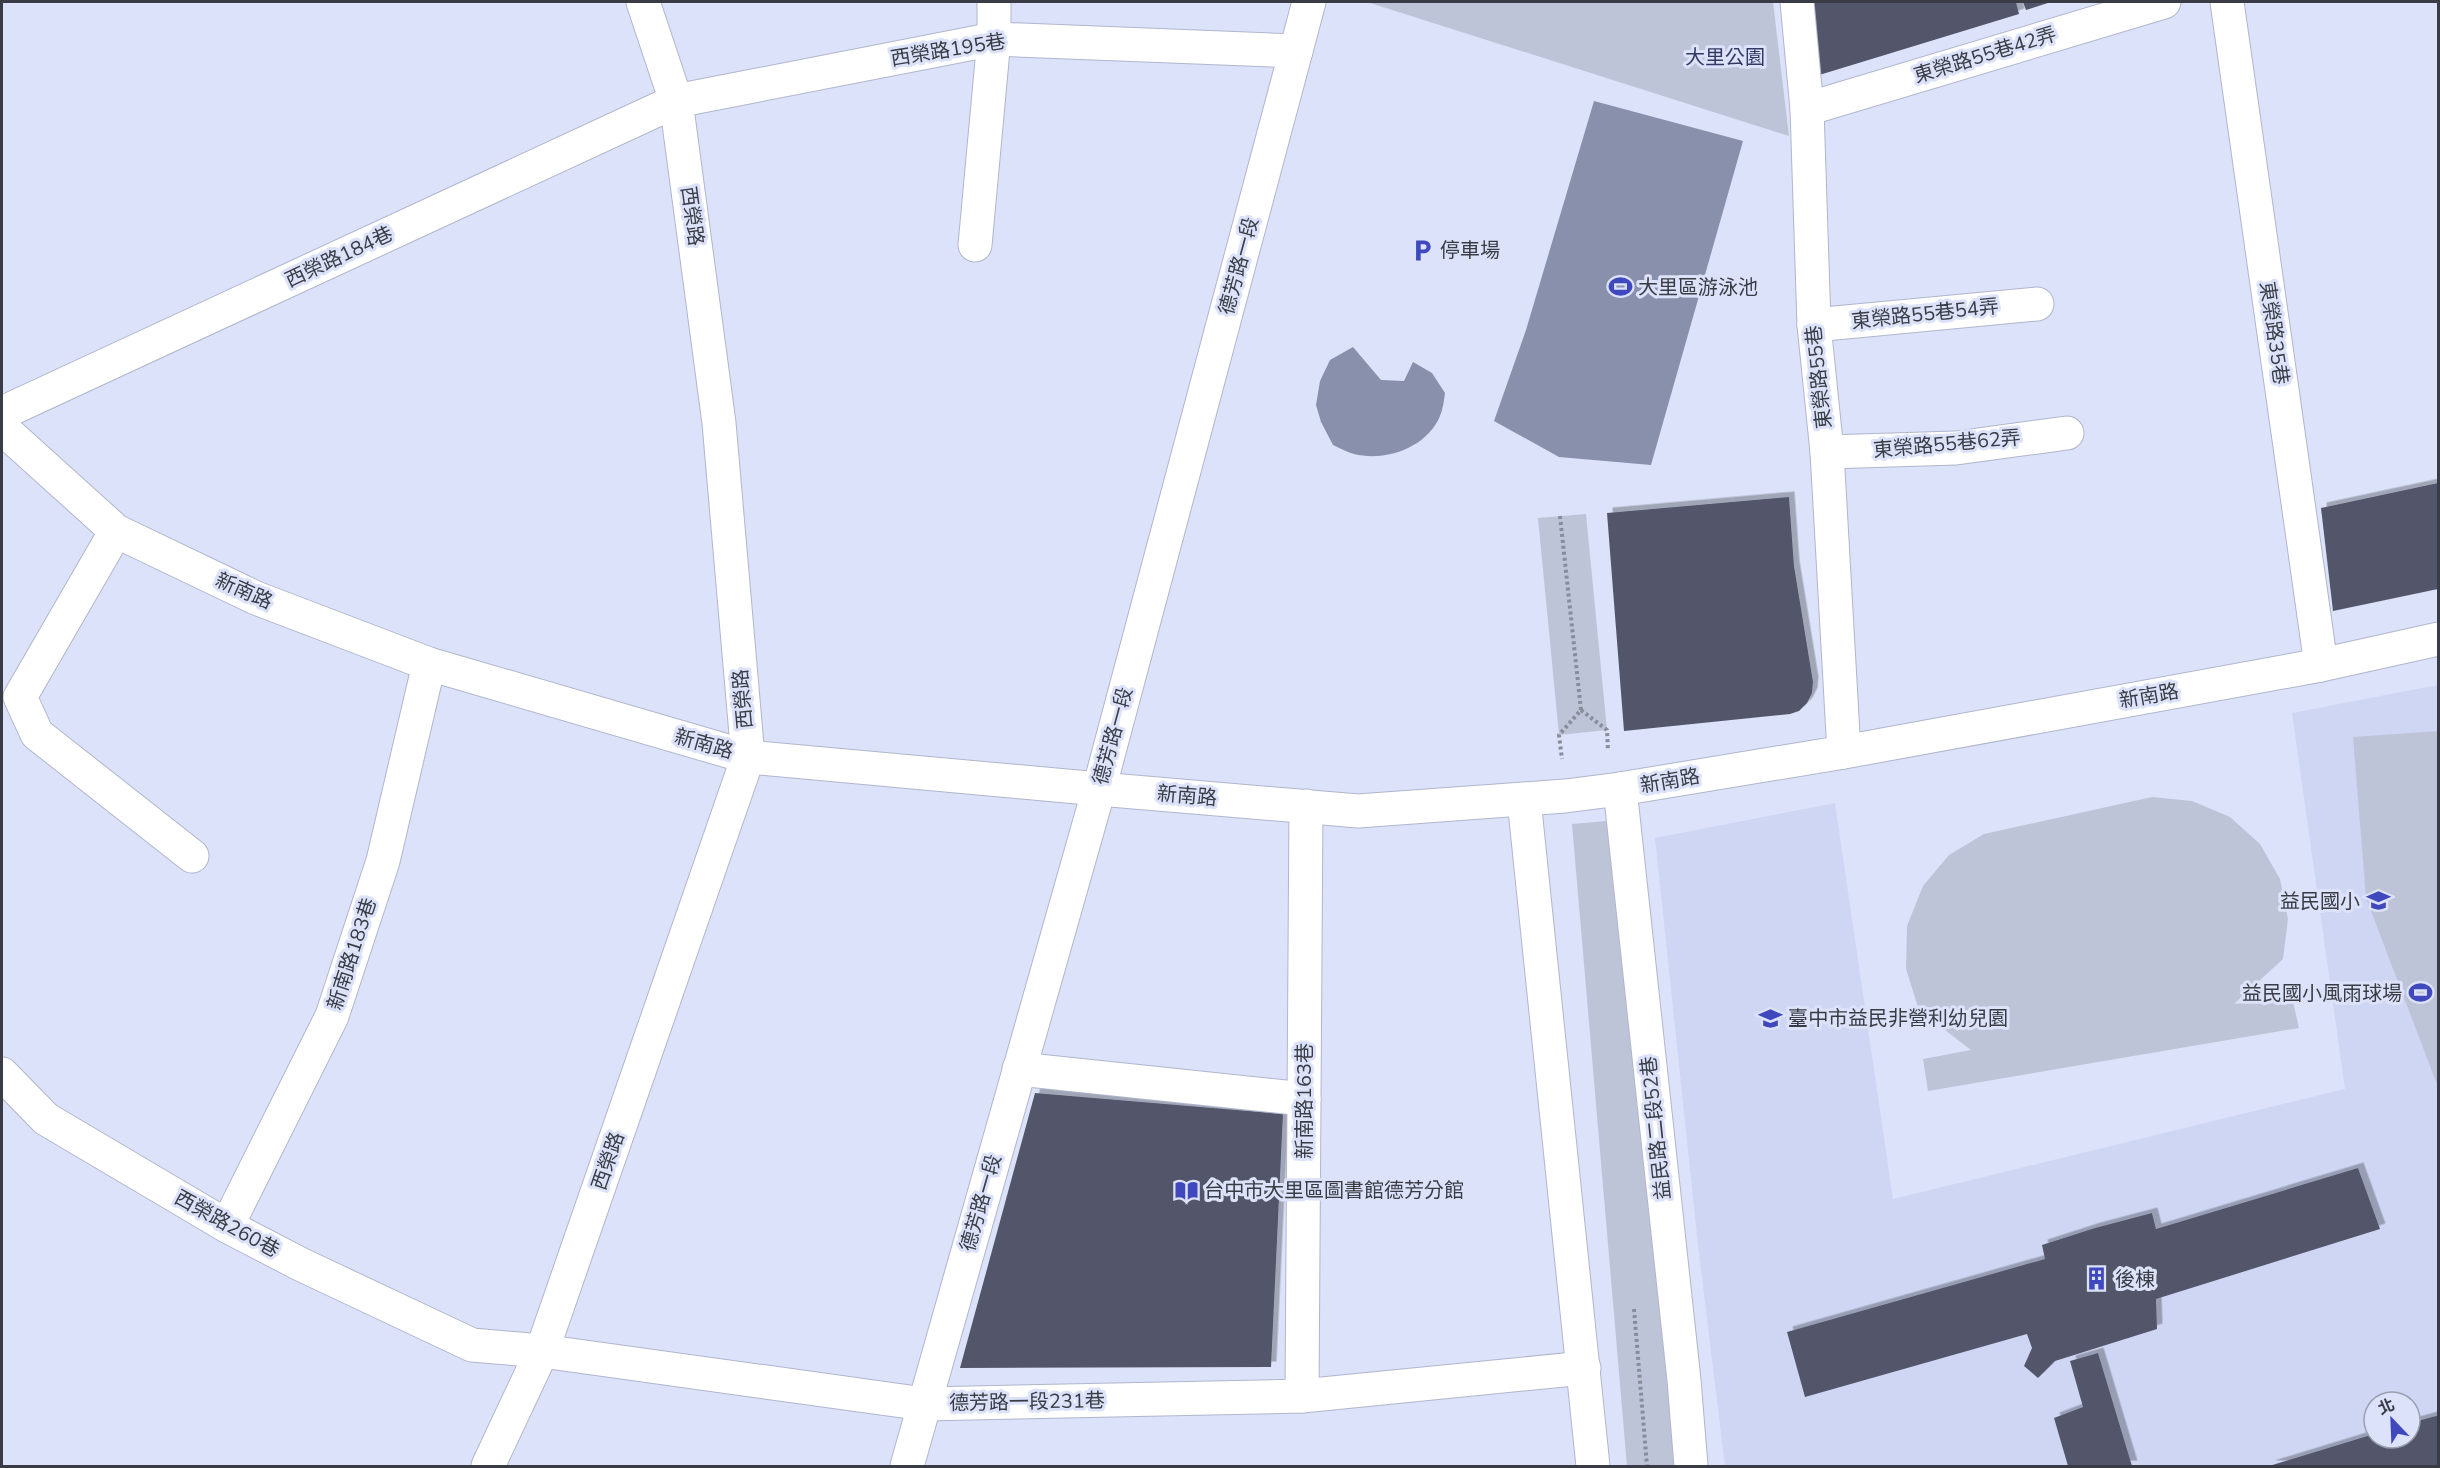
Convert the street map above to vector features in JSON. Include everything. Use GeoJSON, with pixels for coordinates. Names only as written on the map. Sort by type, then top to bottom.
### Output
{"type":"FeatureCollection","features":[{"type":"Feature","properties":{"kind":"street","name":"西榮路"},"geometry":{"type":"LineString","coordinates":[[488,1467],[542,1351],[748,757],[719,423],[676,101],[644,2]]}},
{"type":"Feature","properties":{"kind":"street"},"geometry":{"type":"LineString","coordinates":[[975,245],[994,39],[994,2]]}},
{"type":"Feature","properties":{"kind":"street","name":"德芳路一段"},"geometry":{"type":"LineString","coordinates":[[907,1467],[1099,789],[1308,2]]}},
{"type":"Feature","properties":{"kind":"street","name":"東榮路55巷"},"geometry":{"type":"LineString","coordinates":[[1797,2],[1807,109],[1814,325],[1827,452],[1844,752]]}},
{"type":"Feature","properties":{"kind":"street","name":"東榮路55巷42弄"},"geometry":{"type":"LineString","coordinates":[[1807,109],[2164,2]]}},
{"type":"Feature","properties":{"kind":"street","name":"東榮路35巷"},"geometry":{"type":"LineString","coordinates":[[2227,2],[2321,665]]}},
{"type":"Feature","properties":{"kind":"street","name":"西榮路195巷"},"geometry":{"type":"LineString","coordinates":[[676,101],[994,39],[1296,51]]}},
{"type":"Feature","properties":{"kind":"street","name":"西榮路184巷"},"geometry":{"type":"LineString","coordinates":[[2,413],[676,101]]}},
{"type":"Feature","properties":{"kind":"street","name":"東榮路55巷54弄"},"geometry":{"type":"LineString","coordinates":[[1814,325],[2037,303]]}},
{"type":"Feature","properties":{"kind":"street","name":"新南路"},"geometry":{"type":"LineString","coordinates":[[2,428],[116,531],[256,598],[429,664],[748,757],[1099,789],[1358,811],[1524,800],[1620,789],[1844,752],[2321,665],[2439,639]]}},
{"type":"Feature","properties":{"kind":"street","name":"東榮路55巷62弄"},"geometry":{"type":"LineString","coordinates":[[1827,452],[1956,448],[2067,433]]}},
{"type":"Feature","properties":{"kind":"street"},"geometry":{"type":"LineString","coordinates":[[116,531],[20,697],[37,735],[192,856]]}},
{"type":"Feature","properties":{"kind":"street","name":"新南路183巷"},"geometry":{"type":"LineString","coordinates":[[226,1226],[332,1016],[383,861],[429,664]]}},
{"type":"Feature","properties":{"kind":"street","name":"益民路二段52巷"},"geometry":{"type":"LineString","coordinates":[[1620,789],[1683,1368],[1690,1467]]}},
{"type":"Feature","properties":{"kind":"street"},"geometry":{"type":"LineString","coordinates":[[1524,800],[1593,1467]]}},
{"type":"Feature","properties":{"kind":"street","name":"新南路163巷"},"geometry":{"type":"LineString","coordinates":[[1302,1396],[1306,806]]}},
{"type":"Feature","properties":{"kind":"street"},"geometry":{"type":"LineString","coordinates":[[1019,1069],[1304,1099]]}},
{"type":"Feature","properties":{"kind":"street","name":"西榮路260巷"},"geometry":{"type":"LineString","coordinates":[[2,1074],[46,1119],[226,1226],[300,1264],[472,1345]]}},
{"type":"Feature","properties":{"kind":"street","name":"德芳路一段231巷"},"geometry":{"type":"LineString","coordinates":[[472,1345],[542,1351],[924,1404],[1302,1396],[1584,1368]]}},
{"type":"Feature","properties":{"kind":"path"},"geometry":{"type":"LineString","coordinates":[[1560,516],[1581,710],[1606,730]]}},
{"type":"Feature","properties":{"kind":"path"},"geometry":{"type":"LineString","coordinates":[[1559,735],[1581,710]]}},
{"type":"Feature","properties":{"kind":"shaded area","name":"大里區游泳池"},"geometry":{"type":"Polygon","coordinates":[[[1594,101],[1743,141],[1651,465],[1559,457],[1494,421],[1526,330],[1594,101]]]}},
{"type":"Feature","properties":{"kind":"shaded area"},"geometry":{"type":"Polygon","coordinates":[[[1353,347],[1381,380],[1404,381],[1413,362],[1432,373],[1445,393],[1441,413],[1434,427],[1416,444],[1392,454],[1380,456],[1354,454],[1333,445],[1321,422],[1316,405],[1320,381],[1330,360],[1353,347]]]}},
{"type":"Feature","properties":{"kind":"shaded area","name":"益民國小"},"geometry":{"type":"Polygon","coordinates":[[[2438,685],[2438,1466],[1725,1466],[1698,1245],[1655,838],[1835,803],[1893,1199],[2345,1089],[2292,713],[2438,685]]]}},
{"type":"Feature","properties":{"kind":"green space","name":"大里公園"},"geometry":{"type":"Polygon","coordinates":[[[1367,2],[1773,2],[1789,136],[1367,2]]]}},
{"type":"Feature","properties":{"kind":"green space"},"geometry":{"type":"Polygon","coordinates":[[[1586,514],[1607,730],[1559,735],[1538,518],[1586,514]]]}},
{"type":"Feature","properties":{"kind":"green space","name":"益民國小風雨球場"},"geometry":{"type":"Polygon","coordinates":[[[2438,731],[2438,1087],[2366,898],[2353,737],[2438,731]]]}},
{"type":"Feature","properties":{"kind":"green space"},"geometry":{"type":"Polygon","coordinates":[[[2152,797],[2192,801],[2230,817],[2260,844],[2280,879],[2288,919],[2283,959],[2234,1004],[2292,997],[2299,1028],[1928,1091],[1923,1059],[1971,1050],[1919,1010],[1906,969],[1907,926],[1923,886],[1949,855],[1984,834],[2152,797]]]}},
{"type":"Feature","properties":{"kind":"green space"},"geometry":{"type":"Polygon","coordinates":[[[1618,820],[1675,1466],[1627,1466],[1572,824],[1618,820]]]}},
{"type":"Feature","properties":{"kind":"building"},"geometry":{"type":"Polygon","coordinates":[[[1811,2],[2016,2],[2019,14],[1816,76],[1811,2]]]}},
{"type":"Feature","properties":{"kind":"building"},"geometry":{"type":"Polygon","coordinates":[[[2023,2],[2051,2],[2026,10],[2023,2]]]}},
{"type":"Feature","properties":{"kind":"building"},"geometry":{"type":"Polygon","coordinates":[[[2438,483],[2438,589],[2333,611],[2321,508],[2438,483]]]}},
{"type":"Feature","properties":{"kind":"building"},"geometry":{"type":"Polygon","coordinates":[[[1789,497],[1794,566],[1813,682],[1812,693],[1807,703],[1799,711],[1790,714],[1624,731],[1607,513],[1789,497]]]}},
{"type":"Feature","properties":{"kind":"building"},"geometry":{"type":"Polygon","coordinates":[[[1035,1093],[1283,1114],[1271,1367],[960,1368],[1035,1093]]]}},
{"type":"Feature","properties":{"kind":"building","name":"後棟"},"geometry":{"type":"Polygon","coordinates":[[[2358,1168],[2380,1229],[2156,1299],[2157,1329],[2055,1361],[2038,1378],[2024,1366],[2032,1348],[2027,1334],[1805,1397],[1787,1332],[2045,1259],[2042,1245],[2095,1228],[2152,1213],[2156,1229],[2358,1168]]]}},
{"type":"Feature","properties":{"kind":"building"},"geometry":{"type":"Polygon","coordinates":[[[2098,1353],[2132,1466],[2068,1466],[2054,1418],[2083,1407],[2070,1361],[2098,1353]]]}},
{"type":"Feature","properties":{"kind":"building"},"geometry":{"type":"Polygon","coordinates":[[[2438,1416],[2438,1466],[2269,1466],[2362,1438],[2362,1450],[2422,1450],[2422,1420],[2438,1416]]]}},
{"type":"Feature","properties":{"kind":"place","name":"停車場"},"geometry":{"type":"Point","coordinates":[1422,250]}},
{"type":"Feature","properties":{"kind":"place","name":"大里區游泳池"},"geometry":{"type":"Point","coordinates":[1620,287]}},
{"type":"Feature","properties":{"kind":"place","name":"益民國小"},"geometry":{"type":"Point","coordinates":[2378,901]}},
{"type":"Feature","properties":{"kind":"place","name":"益民國小風雨球場"},"geometry":{"type":"Point","coordinates":[2420,993]}},
{"type":"Feature","properties":{"kind":"place","name":"臺中市益民非營利幼兒園"},"geometry":{"type":"Point","coordinates":[1770,1018]}},
{"type":"Feature","properties":{"kind":"place","name":"台中市大里區圖書館德芳分館"},"geometry":{"type":"Point","coordinates":[1186,1190]}},
{"type":"Feature","properties":{"kind":"place","name":"後棟"},"geometry":{"type":"Point","coordinates":[2097,1279]}}]}
